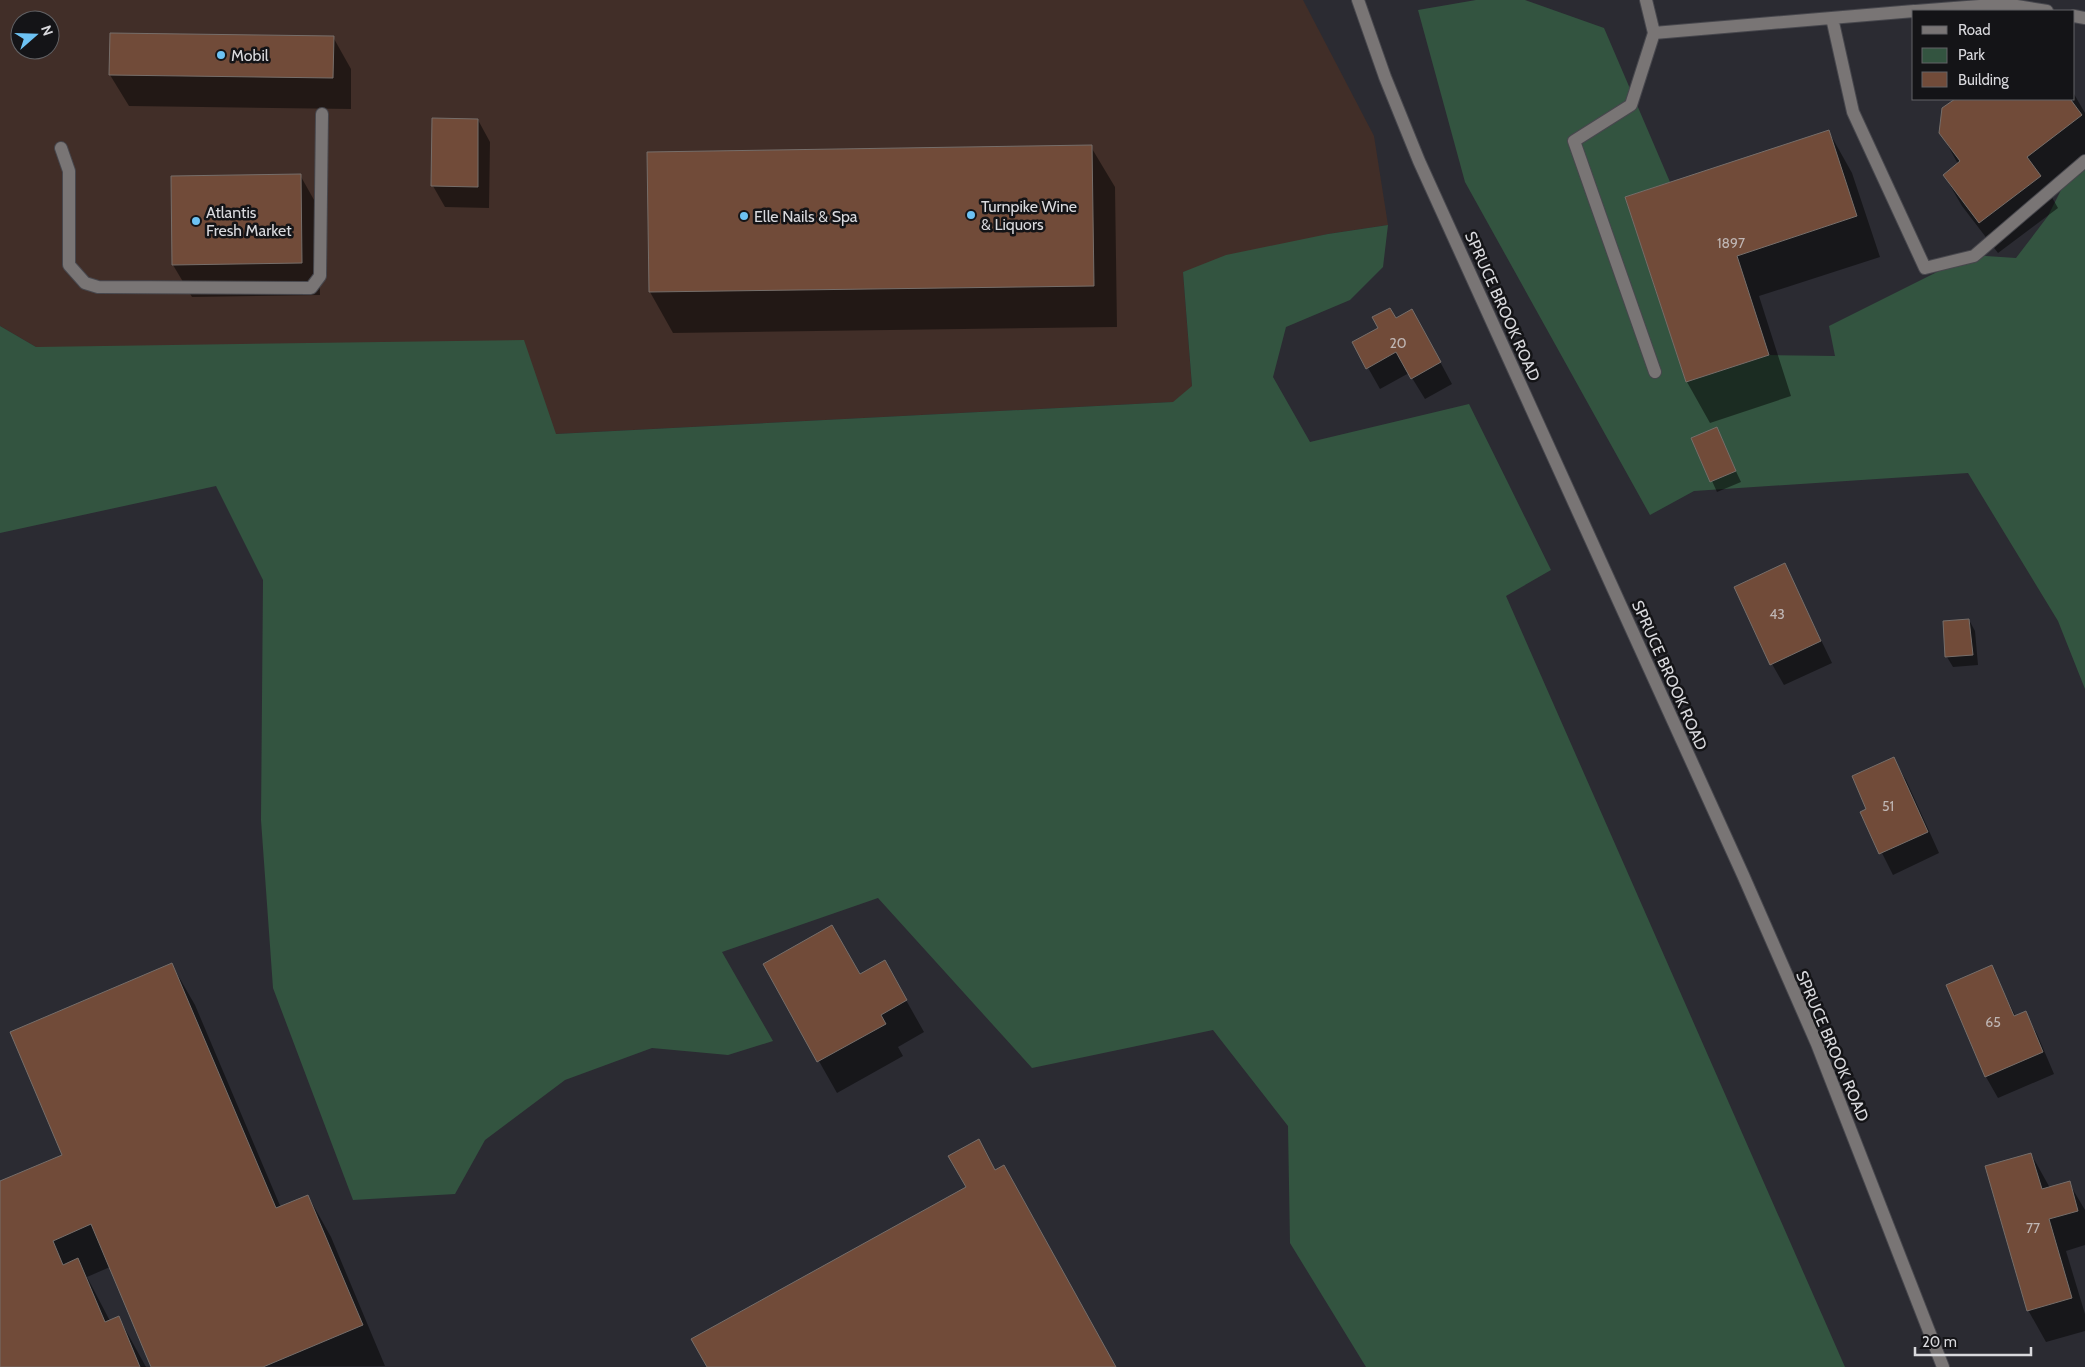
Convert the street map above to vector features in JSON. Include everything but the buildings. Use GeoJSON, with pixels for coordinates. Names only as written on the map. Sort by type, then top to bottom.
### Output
{"type":"FeatureCollection","features":[{"type":"Feature","properties":{"kind":"street","name":"SPRUCE BROOK ROAD"},"geometry":{"type":"LineString","coordinates":[[1358,0],[1385,77],[1419,161],[1743,875],[1816,1044],[1943,1367]]}},
{"type":"Feature","properties":{"kind":"street"},"geometry":{"type":"LineString","coordinates":[[1646,0],[1654,33],[1631,106],[1574,141],[1655,372]]}},
{"type":"Feature","properties":{"kind":"street"},"geometry":{"type":"LineString","coordinates":[[1925,10],[2005,2],[2042,10]]}},
{"type":"Feature","properties":{"kind":"street"},"geometry":{"type":"LineString","coordinates":[[1654,33],[1912,11]]}},
{"type":"Feature","properties":{"kind":"street"},"geometry":{"type":"LineString","coordinates":[[1832,18],[1853,112],[1925,268],[1974,256],[2085,161]]}},
{"type":"Feature","properties":{"kind":"street"},"geometry":{"type":"LineString","coordinates":[[61,148],[68,171],[69,265],[85,283],[98,287],[311,288],[320,276],[322,114]]}},
{"type":"Feature","properties":{"kind":"shaded area"},"geometry":{"type":"Polygon","coordinates":[[[0,0],[1303,0],[1374,136],[1388,225],[1328,234],[1183,272],[1192,387],[1174,402],[555,434],[36,347],[0,326],[0,0]]]}},
{"type":"Feature","properties":{"kind":"green space"},"geometry":{"type":"Polygon","coordinates":[[[1476,0],[1525,0],[1604,28],[1670,182],[1625,197],[1686,382],[1769,355],[1835,356],[1829,326],[1971,255],[2016,258],[2048,216],[2070,172],[2085,168],[2085,689],[2058,621],[1968,473],[1694,491],[1650,515],[1465,182],[1418,10],[1476,0]]]}},
{"type":"Feature","properties":{"kind":"green space"},"geometry":{"type":"Polygon","coordinates":[[[1388,225],[1383,267],[1350,300],[1286,327],[1273,377],[1310,442],[1469,404],[1551,570],[1506,596],[1845,1367],[1366,1367],[1290,1243],[1288,1126],[1213,1030],[1032,1068],[878,898],[722,952],[773,1041],[728,1055],[652,1048],[565,1080],[485,1140],[455,1194],[353,1200],[273,988],[261,820],[263,580],[216,486],[0,533],[0,326],[36,347],[524,340],[556,434],[1173,402],[1192,386],[1183,272],[1226,255],[1328,234],[1388,225]]]}},
{"type":"Feature","properties":{"kind":"place","name":"Mobil"},"geometry":{"type":"Point","coordinates":[221,55]}},
{"type":"Feature","properties":{"kind":"place","name":"Turnpike Wine & Liquors"},"geometry":{"type":"Point","coordinates":[971,215]}},
{"type":"Feature","properties":{"kind":"place","name":"Elle Nails & Spa"},"geometry":{"type":"Point","coordinates":[744,216]}},
{"type":"Feature","properties":{"kind":"place","name":"Atlantis Fresh Market"},"geometry":{"type":"Point","coordinates":[196,221]}}]}
